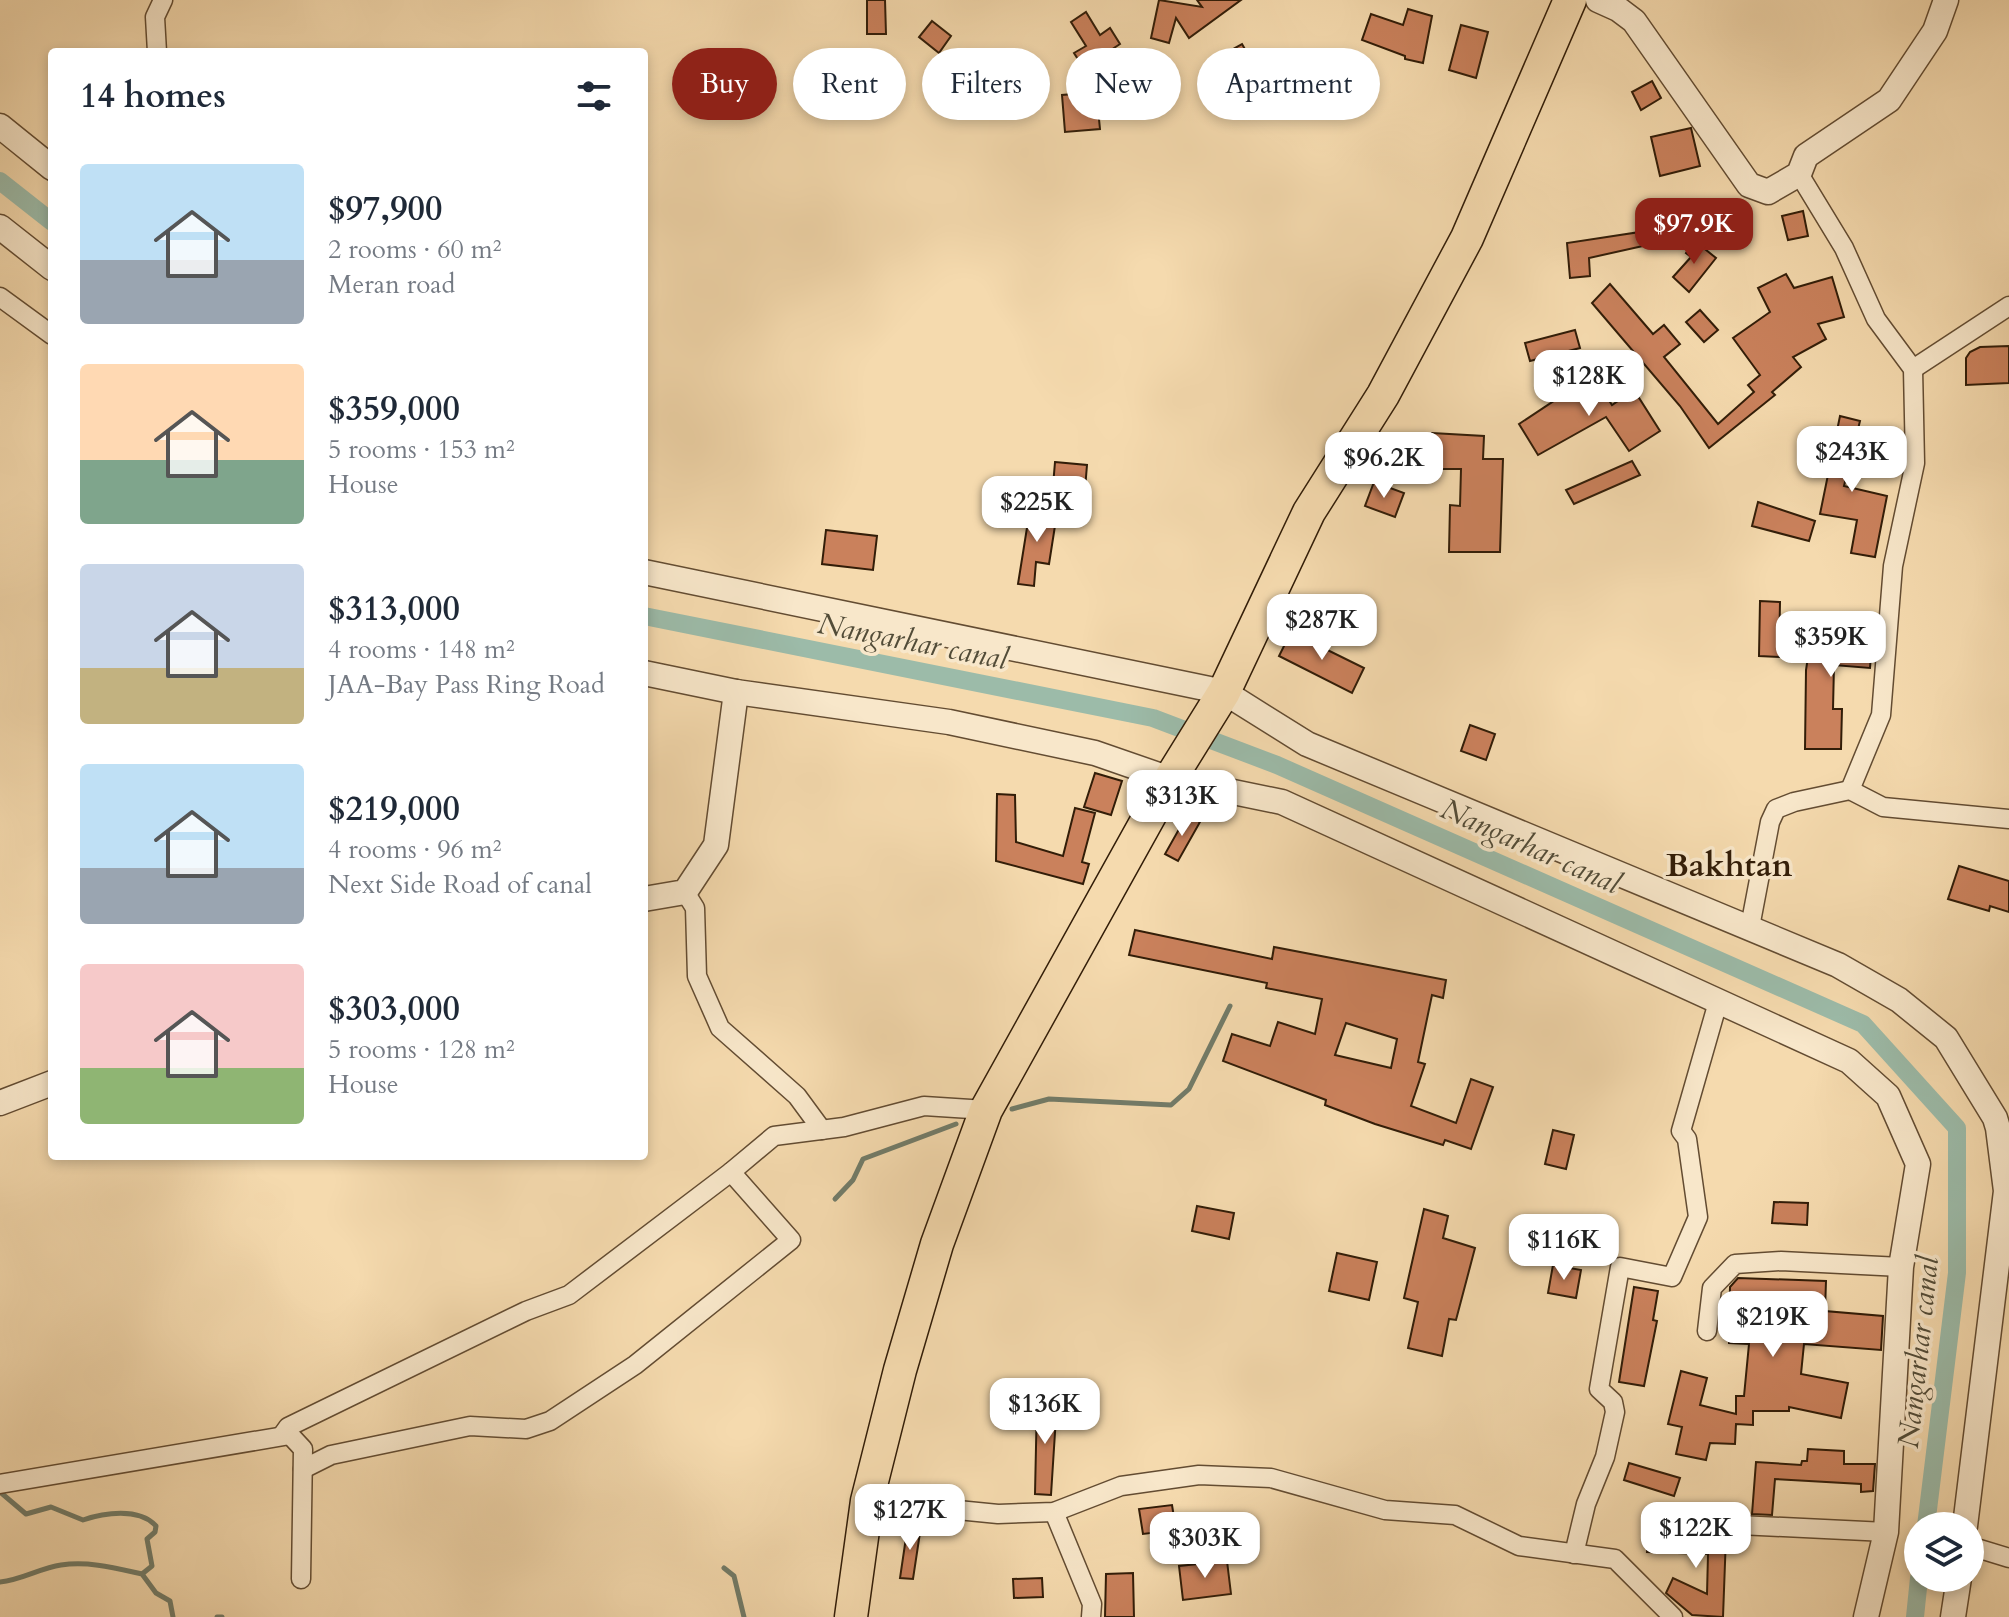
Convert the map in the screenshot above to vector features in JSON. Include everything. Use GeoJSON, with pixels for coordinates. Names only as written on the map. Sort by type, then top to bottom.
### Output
{"type":"FeatureCollection","features":[{"type":"Feature","properties":{"kind":"highway"},"geometry":{"type":"LineString","coordinates":[[851,1617],[867,1501],[900,1370],[933,1258],[986,1110],[1176,770],[1224,692],[1309,512],[1383,395],[1467,238],[1570,0]]}},
{"type":"Feature","properties":{"kind":"street"},"geometry":{"type":"LineString","coordinates":[[157,48],[155,17],[163,0]]}},
{"type":"Feature","properties":{"kind":"street"},"geometry":{"type":"LineString","coordinates":[[1598,0],[1634,21],[1749,185],[1768,192],[1799,174],[1806,156],[1889,100],[1935,31],[1946,0]]}},
{"type":"Feature","properties":{"kind":"street"},"geometry":{"type":"LineString","coordinates":[[0,126],[48,165]]}},
{"type":"Feature","properties":{"kind":"street"},"geometry":{"type":"LineString","coordinates":[[1799,174],[1844,248],[1876,319],[1913,369],[1915,463],[1893,566],[1881,715],[1850,790]]}},
{"type":"Feature","properties":{"kind":"street"},"geometry":{"type":"LineString","coordinates":[[0,227],[48,265]]}},
{"type":"Feature","properties":{"kind":"street"},"geometry":{"type":"LineString","coordinates":[[0,297],[48,332]]}},
{"type":"Feature","properties":{"kind":"street"},"geometry":{"type":"LineString","coordinates":[[1913,369],[2009,306]]}},
{"type":"Feature","properties":{"kind":"street"},"geometry":{"type":"LineString","coordinates":[[648,573],[1224,692],[1307,744],[1838,965],[1899,1000],[1946,1038],[1995,1118],[1998,1128],[2006,1191],[2002,1275],[1967,1512]]}},
{"type":"Feature","properties":{"kind":"street"},"geometry":{"type":"LineString","coordinates":[[648,674],[736,692],[949,722],[1176,770],[1282,802],[1849,1061],[1888,1096],[1918,1164],[1901,1267],[1886,1532],[1866,1617]]}},
{"type":"Feature","properties":{"kind":"street"},"geometry":{"type":"LineString","coordinates":[[648,898],[685,892],[716,845],[736,692]]}},
{"type":"Feature","properties":{"kind":"street"},"geometry":{"type":"LineString","coordinates":[[1750,927],[1770,822],[1776,809],[1808,798],[1850,790],[1883,807],[2009,819]]}},
{"type":"Feature","properties":{"kind":"street"},"geometry":{"type":"LineString","coordinates":[[685,892],[695,908],[697,976],[720,1028],[797,1096],[822,1130]]}},
{"type":"Feature","properties":{"kind":"street"},"geometry":{"type":"LineString","coordinates":[[1574,1554],[1586,1504],[1605,1457],[1615,1412],[1613,1402],[1599,1389],[1620,1267],[1672,1277],[1698,1217],[1687,1139],[1681,1131],[1718,1002]]}},
{"type":"Feature","properties":{"kind":"street"},"geometry":{"type":"LineString","coordinates":[[0,1103],[48,1085]]}},
{"type":"Feature","properties":{"kind":"street"},"geometry":{"type":"LineString","coordinates":[[283,1434],[288,1427],[526,1311],[569,1295],[774,1136],[822,1130],[924,1106],[986,1110]]}},
{"type":"Feature","properties":{"kind":"street"},"geometry":{"type":"LineString","coordinates":[[303,1469],[331,1455],[470,1426],[526,1429],[550,1421],[635,1365],[791,1240],[731,1172]]}},
{"type":"Feature","properties":{"kind":"street"},"geometry":{"type":"LineString","coordinates":[[1707,1331],[1712,1288],[1735,1264],[1781,1261],[1901,1267]]}},
{"type":"Feature","properties":{"kind":"street"},"geometry":{"type":"LineString","coordinates":[[0,1484],[290,1435],[303,1449],[301,1579]]}},
{"type":"Feature","properties":{"kind":"street"},"geometry":{"type":"LineString","coordinates":[[867,1501],[998,1514],[1054,1512],[1121,1486],[1199,1475],[1271,1478],[1385,1510],[1455,1515],[1519,1546],[1615,1559],[1673,1617]]}},
{"type":"Feature","properties":{"kind":"street"},"geometry":{"type":"LineString","coordinates":[[1054,1512],[1092,1604],[1091,1617]]}},
{"type":"Feature","properties":{"kind":"street"},"geometry":{"type":"LineString","coordinates":[[1698,1523],[1886,1532]]}},
{"type":"Feature","properties":{"kind":"street"},"geometry":{"type":"LineString","coordinates":[[1984,1550],[2009,1558]]}},
{"type":"Feature","properties":{"kind":"street"},"geometry":{"type":"LineString","coordinates":[[1953,1617],[1957,1592]]}},
{"type":"Feature","properties":{"kind":"building"},"geometry":{"type":"Polygon","coordinates":[[[867,0],[885,0],[886,34],[867,34],[867,0]]]}},
{"type":"Feature","properties":{"kind":"building"},"geometry":{"type":"Polygon","coordinates":[[[1159,0],[1202,7],[1197,0],[1241,0],[1189,38],[1176,18],[1169,43],[1151,38],[1159,0]]]}},
{"type":"Feature","properties":{"kind":"building"},"geometry":{"type":"Polygon","coordinates":[[[1408,9],[1432,16],[1423,63],[1405,59],[1405,56],[1362,40],[1371,14],[1403,25],[1408,9]]]}},
{"type":"Feature","properties":{"kind":"building"},"geometry":{"type":"Polygon","coordinates":[[[1086,12],[1100,35],[1110,28],[1120,44],[1114,48],[1083,48],[1086,46],[1071,22],[1086,12]]]}},
{"type":"Feature","properties":{"kind":"building"},"geometry":{"type":"Polygon","coordinates":[[[932,21],[951,36],[943,48],[933,48],[919,37],[932,21]]]}},
{"type":"Feature","properties":{"kind":"building"},"geometry":{"type":"Polygon","coordinates":[[[1461,25],[1488,32],[1476,78],[1449,70],[1461,25]]]}},
{"type":"Feature","properties":{"kind":"building"},"geometry":{"type":"Polygon","coordinates":[[[1652,81],[1661,98],[1641,110],[1632,92],[1652,81]]]}},
{"type":"Feature","properties":{"kind":"building"},"geometry":{"type":"Polygon","coordinates":[[[1062,95],[1066,95],[1066,120],[1099,120],[1100,129],[1065,132],[1062,95]]]}},
{"type":"Feature","properties":{"kind":"building"},"geometry":{"type":"Polygon","coordinates":[[[1691,128],[1700,166],[1660,176],[1651,137],[1691,128]]]}},
{"type":"Feature","properties":{"kind":"building"},"geometry":{"type":"Polygon","coordinates":[[[1803,211],[1808,236],[1788,240],[1782,216],[1803,211]]]}},
{"type":"Feature","properties":{"kind":"building"},"geometry":{"type":"Polygon","coordinates":[[[1640,232],[1643,246],[1589,258],[1590,276],[1570,278],[1567,243],[1640,232]]]}},
{"type":"Feature","properties":{"kind":"building"},"geometry":{"type":"Polygon","coordinates":[[[1695,241],[1716,258],[1689,292],[1673,277],[1691,257],[1686,253],[1695,241]]]}},
{"type":"Feature","properties":{"kind":"building"},"geometry":{"type":"Polygon","coordinates":[[[1786,274],[1794,288],[1832,277],[1844,317],[1818,324],[1826,339],[1793,357],[1801,367],[1772,392],[1775,395],[1709,448],[1680,406],[1592,303],[1610,284],[1653,334],[1664,325],[1680,344],[1664,357],[1718,424],[1754,392],[1748,385],[1760,375],[1733,338],[1770,312],[1758,288],[1786,274]]]}},
{"type":"Feature","properties":{"kind":"building"},"geometry":{"type":"Polygon","coordinates":[[[1700,310],[1718,330],[1704,342],[1686,322],[1700,310]]]}},
{"type":"Feature","properties":{"kind":"building"},"geometry":{"type":"Polygon","coordinates":[[[1575,330],[1580,348],[1530,361],[1525,343],[1575,330]]]}},
{"type":"Feature","properties":{"kind":"building"},"geometry":{"type":"Polygon","coordinates":[[[2009,346],[2009,383],[1966,385],[1966,358],[1970,352],[1980,347],[2009,346]]]}},
{"type":"Feature","properties":{"kind":"building"},"geometry":{"type":"Polygon","coordinates":[[[1593,375],[1612,405],[1634,390],[1660,431],[1629,451],[1606,417],[1538,455],[1519,424],[1593,375]]]}},
{"type":"Feature","properties":{"kind":"building"},"geometry":{"type":"Polygon","coordinates":[[[1840,416],[1860,421],[1844,486],[1887,496],[1875,557],[1851,553],[1857,520],[1820,514],[1840,416]]]}},
{"type":"Feature","properties":{"kind":"building"},"geometry":{"type":"Polygon","coordinates":[[[1432,433],[1484,436],[1483,459],[1503,459],[1500,552],[1449,552],[1450,505],[1460,506],[1461,469],[1431,469],[1432,433]]]}},
{"type":"Feature","properties":{"kind":"building"},"geometry":{"type":"Polygon","coordinates":[[[1632,461],[1640,475],[1574,504],[1566,490],[1632,461]]]}},
{"type":"Feature","properties":{"kind":"building"},"geometry":{"type":"Polygon","coordinates":[[[1055,462],[1087,465],[1085,489],[1053,486],[1055,462]]]}},
{"type":"Feature","properties":{"kind":"building"},"geometry":{"type":"Polygon","coordinates":[[[1374,482],[1404,493],[1395,517],[1365,506],[1374,482]]]}},
{"type":"Feature","properties":{"kind":"building"},"geometry":{"type":"Polygon","coordinates":[[[1758,502],[1815,521],[1809,541],[1752,526],[1758,502]]]}},
{"type":"Feature","properties":{"kind":"building"},"geometry":{"type":"Polygon","coordinates":[[[1030,509],[1057,513],[1049,564],[1036,562],[1034,586],[1018,584],[1030,509]]]}},
{"type":"Feature","properties":{"kind":"building"},"geometry":{"type":"Polygon","coordinates":[[[826,530],[877,536],[873,570],[822,564],[826,530]]]}},
{"type":"Feature","properties":{"kind":"building"},"geometry":{"type":"Polygon","coordinates":[[[1760,601],[1780,602],[1779,657],[1759,656],[1760,601]]]}},
{"type":"Feature","properties":{"kind":"building"},"geometry":{"type":"Polygon","coordinates":[[[1813,624],[1873,628],[1870,668],[1834,665],[1833,709],[1842,709],[1841,749],[1805,749],[1806,670],[1813,624]]]}},
{"type":"Feature","properties":{"kind":"building"},"geometry":{"type":"Polygon","coordinates":[[[1291,632],[1364,668],[1352,693],[1279,656],[1291,632]]]}},
{"type":"Feature","properties":{"kind":"building"},"geometry":{"type":"Polygon","coordinates":[[[1470,725],[1495,734],[1486,760],[1461,751],[1470,725]]]}},
{"type":"Feature","properties":{"kind":"building"},"geometry":{"type":"Polygon","coordinates":[[[1095,773],[1122,781],[1111,815],[1084,807],[1095,773]]]}},
{"type":"Feature","properties":{"kind":"building"},"geometry":{"type":"Polygon","coordinates":[[[997,794],[1015,795],[1016,842],[1063,856],[1075,808],[1095,813],[1082,862],[1089,864],[1083,884],[996,861],[997,794]]]}},
{"type":"Feature","properties":{"kind":"building"},"geometry":{"type":"Polygon","coordinates":[[[1187,815],[1200,822],[1178,861],[1165,854],[1187,815]]]}},
{"type":"Feature","properties":{"kind":"building"},"geometry":{"type":"Polygon","coordinates":[[[1959,866],[2009,881],[2009,912],[1990,906],[1989,911],[1948,899],[1959,866]]]}},
{"type":"Feature","properties":{"kind":"building"},"geometry":{"type":"Polygon","coordinates":[[[1135,930],[1272,959],[1274,947],[1446,980],[1443,998],[1432,995],[1418,1062],[1425,1064],[1411,1106],[1456,1123],[1471,1079],[1493,1087],[1471,1149],[1445,1140],[1443,1145],[1375,1124],[1325,1105],[1326,1100],[1223,1061],[1232,1034],[1270,1046],[1278,1022],[1315,1034],[1322,999],[1266,988],[1267,983],[1129,955],[1135,930]],[[1346,1023],[1335,1055],[1391,1068],[1397,1039],[1346,1023]]]}},
{"type":"Feature","properties":{"kind":"building"},"geometry":{"type":"Polygon","coordinates":[[[1553,1130],[1574,1135],[1566,1169],[1545,1164],[1553,1130]]]}},
{"type":"Feature","properties":{"kind":"building"},"geometry":{"type":"Polygon","coordinates":[[[1774,1202],[1808,1203],[1807,1225],[1772,1223],[1774,1202]]]}},
{"type":"Feature","properties":{"kind":"building"},"geometry":{"type":"Polygon","coordinates":[[[1197,1206],[1234,1213],[1229,1239],[1192,1231],[1197,1206]]]}},
{"type":"Feature","properties":{"kind":"building"},"geometry":{"type":"Polygon","coordinates":[[[1424,1209],[1448,1216],[1443,1238],[1475,1248],[1456,1320],[1449,1319],[1442,1356],[1408,1348],[1418,1302],[1404,1298],[1424,1209]]]}},
{"type":"Feature","properties":{"kind":"building"},"geometry":{"type":"Polygon","coordinates":[[[1337,1253],[1377,1262],[1369,1300],[1329,1291],[1337,1253]]]}},
{"type":"Feature","properties":{"kind":"building"},"geometry":{"type":"Polygon","coordinates":[[[1553,1265],[1581,1270],[1576,1298],[1548,1293],[1553,1265]]]}},
{"type":"Feature","properties":{"kind":"building"},"geometry":{"type":"Polygon","coordinates":[[[1738,1278],[1826,1281],[1825,1311],[1883,1316],[1881,1350],[1804,1344],[1801,1374],[1848,1383],[1841,1418],[1789,1407],[1789,1411],[1753,1411],[1753,1425],[1736,1424],[1735,1444],[1710,1443],[1706,1460],[1676,1454],[1682,1427],[1668,1424],[1681,1371],[1707,1378],[1700,1405],[1736,1414],[1736,1396],[1744,1396],[1749,1344],[1729,1343],[1730,1287],[1738,1278]]]}},
{"type":"Feature","properties":{"kind":"building"},"geometry":{"type":"Polygon","coordinates":[[[1634,1287],[1658,1291],[1653,1320],[1657,1321],[1644,1386],[1619,1382],[1634,1287]]]}},
{"type":"Feature","properties":{"kind":"building"},"geometry":{"type":"Polygon","coordinates":[[[1037,1400],[1057,1401],[1051,1495],[1035,1494],[1037,1400]]]}},
{"type":"Feature","properties":{"kind":"building"},"geometry":{"type":"Polygon","coordinates":[[[1808,1449],[1844,1451],[1844,1464],[1875,1464],[1873,1491],[1861,1492],[1861,1484],[1775,1479],[1772,1515],[1752,1514],[1756,1462],[1801,1465],[1802,1461],[1807,1461],[1808,1449]]]}},
{"type":"Feature","properties":{"kind":"building"},"geometry":{"type":"Polygon","coordinates":[[[1629,1463],[1680,1478],[1674,1496],[1624,1480],[1629,1463]]]}},
{"type":"Feature","properties":{"kind":"building"},"geometry":{"type":"Polygon","coordinates":[[[1172,1505],[1176,1530],[1143,1534],[1139,1509],[1172,1505]]]}},
{"type":"Feature","properties":{"kind":"building"},"geometry":{"type":"Polygon","coordinates":[[[908,1524],[921,1526],[913,1579],[900,1578],[908,1524]]]}},
{"type":"Feature","properties":{"kind":"building"},"geometry":{"type":"Polygon","coordinates":[[[1649,1531],[1726,1536],[1723,1617],[1692,1615],[1666,1593],[1673,1578],[1707,1594],[1708,1554],[1647,1552],[1649,1531]]]}},
{"type":"Feature","properties":{"kind":"building"},"geometry":{"type":"Polygon","coordinates":[[[1227,1561],[1231,1594],[1183,1600],[1179,1566],[1227,1561]]]}},
{"type":"Feature","properties":{"kind":"building"},"geometry":{"type":"Polygon","coordinates":[[[1133,1573],[1134,1617],[1105,1617],[1106,1574],[1133,1573]]]}},
{"type":"Feature","properties":{"kind":"building"},"geometry":{"type":"Polygon","coordinates":[[[1042,1578],[1043,1597],[1014,1598],[1013,1579],[1042,1578]]]}},
{"type":"Feature","properties":{"kind":"waterway","name":"Nangarhar canal"},"geometry":{"type":"LineString","coordinates":[[0,181],[48,219]]}},
{"type":"Feature","properties":{"kind":"waterway","name":"Nangarhar canal"},"geometry":{"type":"LineString","coordinates":[[648,617],[1153,718],[1277,765],[1863,1024],[1957,1128],[1957,1273],[1928,1512]]}},
{"type":"Feature","properties":{"kind":"waterway"},"geometry":{"type":"LineString","coordinates":[[1012,1109],[1049,1099],[1171,1105],[1189,1089],[1230,1006]]}},
{"type":"Feature","properties":{"kind":"waterway"},"geometry":{"type":"LineString","coordinates":[[835,1199],[853,1180],[863,1159],[956,1124]]}},
{"type":"Feature","properties":{"kind":"waterway"},"geometry":{"type":"LineString","coordinates":[[0,1492],[26,1514],[51,1507],[83,1520],[121,1513],[149,1520],[156,1526],[155,1532],[147,1539],[152,1566],[142,1574]]}},
{"type":"Feature","properties":{"kind":"waterway"},"geometry":{"type":"LineString","coordinates":[[0,1582],[61,1565],[112,1567],[142,1574],[156,1593],[170,1601],[173,1617]]}},
{"type":"Feature","properties":{"kind":"waterway"},"geometry":{"type":"LineString","coordinates":[[724,1568],[734,1576],[744,1617]]}},
{"type":"Feature","properties":{"kind":"waterway","name":"Nangarhar canal"},"geometry":{"type":"LineString","coordinates":[[1915,1617],[1918,1592]]}},
{"type":"Feature","properties":{"kind":"waterway"},"geometry":{"type":"LineString","coordinates":[[217,1617],[222,1617]]}},
{"type":"Feature","properties":{"kind":"district","name":"Bakhtan"},"geometry":{"type":"Point","coordinates":[1729,865]}}]}
